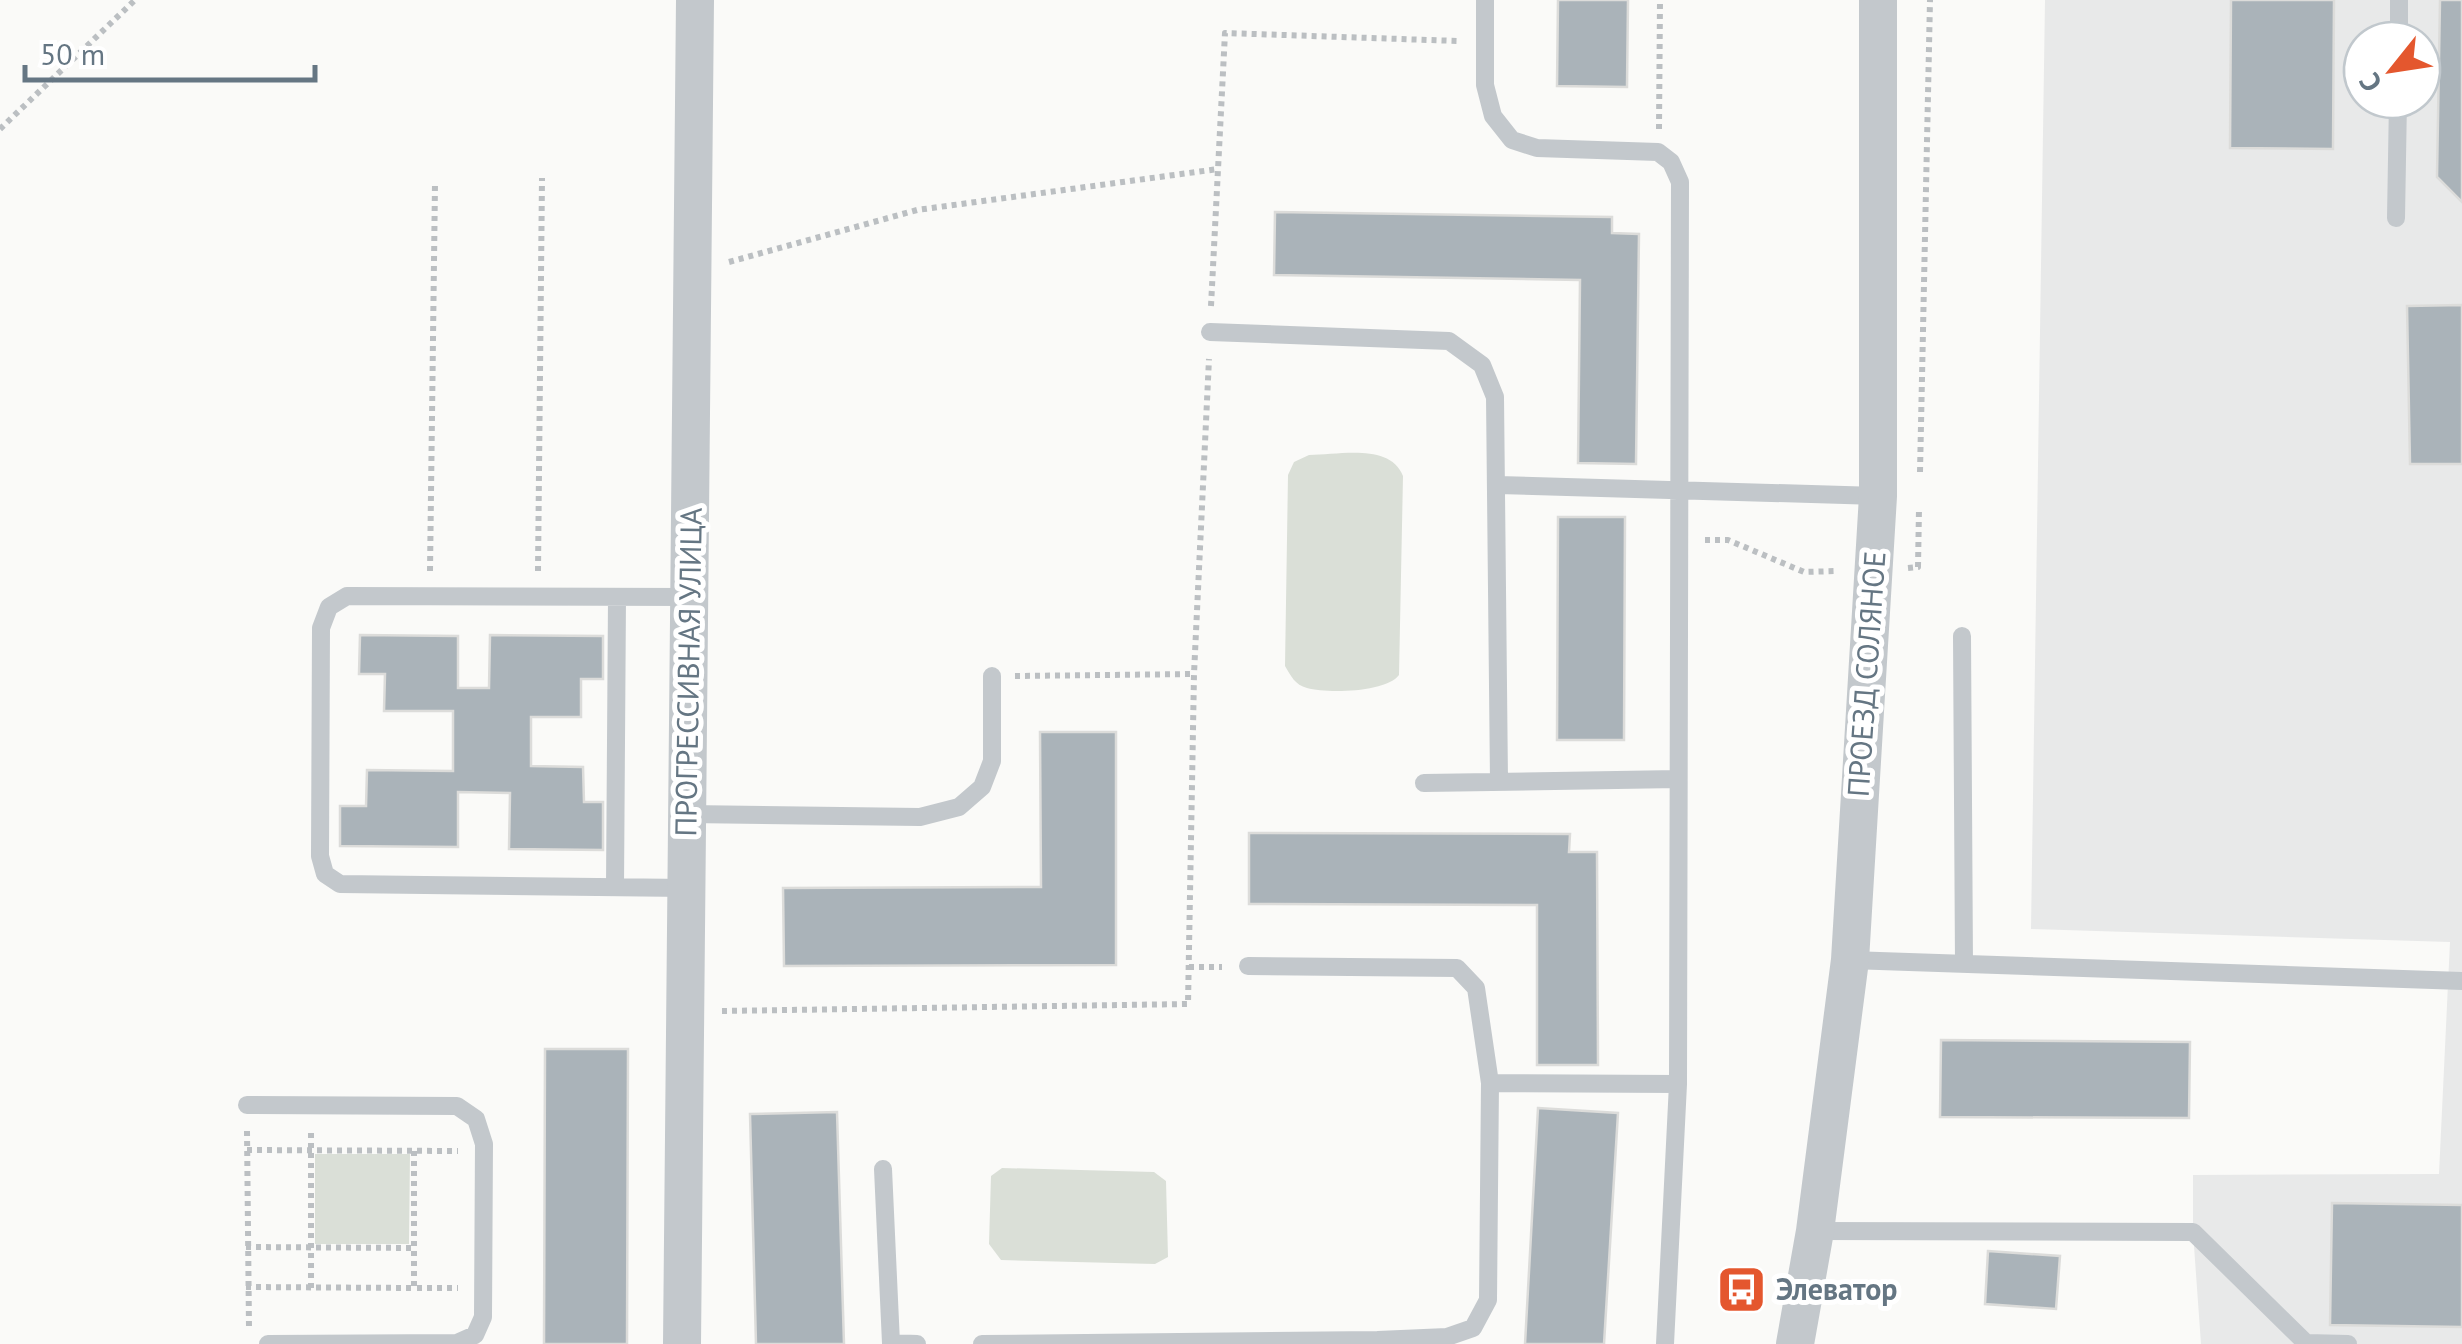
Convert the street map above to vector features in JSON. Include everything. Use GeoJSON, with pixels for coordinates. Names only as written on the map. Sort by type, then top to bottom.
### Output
{"type":"FeatureCollection","features":[{"type":"Feature","properties":{"kind":"street","name":"ПРОГРЕССИВНАЯ УЛИЦА"},"geometry":{"type":"LineString","coordinates":[[682,1344],[696,0]]}},
{"type":"Feature","properties":{"kind":"street","name":"ПРОЕЗД СОЛЯНОЕ"},"geometry":{"type":"LineString","coordinates":[[1795,1344],[1850,960],[1878,496],[1878,0]]}},
{"type":"Feature","properties":{"kind":"lane"},"geometry":{"type":"LineString","coordinates":[[1485,0],[1485,85],[1493,116],[1512,140],[1537,148],[1658,152],[1672,162],[1680,182],[1678,1084],[1666,1344]]}},
{"type":"Feature","properties":{"kind":"lane"},"geometry":{"type":"LineString","coordinates":[[2396,218],[2398,120]]}},
{"type":"Feature","properties":{"kind":"lane"},"geometry":{"type":"LineString","coordinates":[[1210,332],[1449,341],[1482,365],[1496,397],[1499,781]]}},
{"type":"Feature","properties":{"kind":"lane"},"geometry":{"type":"LineString","coordinates":[[1498,485],[1878,496]]}},
{"type":"Feature","properties":{"kind":"lane"},"geometry":{"type":"LineString","coordinates":[[687,888],[340,884],[325,874],[320,818],[325,618],[329,607],[347,596],[690,598]]}},
{"type":"Feature","properties":{"kind":"lane"},"geometry":{"type":"LineString","coordinates":[[615,886],[617,598]]}},
{"type":"Feature","properties":{"kind":"lane"},"geometry":{"type":"LineString","coordinates":[[1962,636],[1964,964]]}},
{"type":"Feature","properties":{"kind":"lane"},"geometry":{"type":"LineString","coordinates":[[688,814],[920,818],[959,807],[982,787],[992,761],[992,676]]}},
{"type":"Feature","properties":{"kind":"lane"},"geometry":{"type":"LineString","coordinates":[[1424,783],[1678,779]]}},
{"type":"Feature","properties":{"kind":"lane"},"geometry":{"type":"LineString","coordinates":[[1850,960],[2462,981]]}},
{"type":"Feature","properties":{"kind":"lane"},"geometry":{"type":"LineString","coordinates":[[982,1344],[1378,1342],[1447,1338],[1473,1328],[1488,1300],[1490,1083],[1476,988],[1457,968],[1248,966]]}},
{"type":"Feature","properties":{"kind":"lane"},"geometry":{"type":"LineString","coordinates":[[1490,1083],[1678,1084]]}},
{"type":"Feature","properties":{"kind":"lane"},"geometry":{"type":"LineString","coordinates":[[247,1105],[458,1106],[476,1119],[484,1151],[481,1326],[467,1341],[260,1342]]}},
{"type":"Feature","properties":{"kind":"lane"},"geometry":{"type":"LineString","coordinates":[[884,1170],[891,1343],[917,1344]]}},
{"type":"Feature","properties":{"kind":"lane"},"geometry":{"type":"LineString","coordinates":[[1814,1230],[2194,1232],[2306,1343],[2348,1344]]}},
{"type":"Feature","properties":{"kind":"path"},"geometry":{"type":"LineString","coordinates":[[0,128],[135,0]]}},
{"type":"Feature","properties":{"kind":"path"},"geometry":{"type":"LineString","coordinates":[[1658,152],[1660,0]]}},
{"type":"Feature","properties":{"kind":"path"},"geometry":{"type":"LineString","coordinates":[[685,1012],[1188,1004],[1194,674],[1224,33],[1485,42]]}},
{"type":"Feature","properties":{"kind":"path"},"geometry":{"type":"LineString","coordinates":[[693,272],[917,210],[1218,169]]}},
{"type":"Feature","properties":{"kind":"path"},"geometry":{"type":"LineString","coordinates":[[538,597],[542,178]]}},
{"type":"Feature","properties":{"kind":"path"},"geometry":{"type":"LineString","coordinates":[[430,597],[435,184]]}},
{"type":"Feature","properties":{"kind":"path"},"geometry":{"type":"LineString","coordinates":[[992,676],[1194,674]]}},
{"type":"Feature","properties":{"kind":"path"},"geometry":{"type":"LineString","coordinates":[[247,1105],[246,1287],[260,1342]]}},
{"type":"Feature","properties":{"kind":"path"},"geometry":{"type":"LineString","coordinates":[[311,1105],[311,1288]]}},
{"type":"Feature","properties":{"kind":"path"},"geometry":{"type":"LineString","coordinates":[[247,1150],[484,1151]]}},
{"type":"Feature","properties":{"kind":"path"},"geometry":{"type":"LineString","coordinates":[[414,1151],[414,1288]]}},
{"type":"Feature","properties":{"kind":"path"},"geometry":{"type":"LineString","coordinates":[[246,1247],[414,1248]]}},
{"type":"Feature","properties":{"kind":"path"},"geometry":{"type":"LineString","coordinates":[[246,1287],[484,1289]]}},
{"type":"Feature","properties":{"kind":"shaded area"},"geometry":{"type":"Polygon","coordinates":[[[2045,0],[2462,0],[2462,1344],[2201,1344],[2193,1175],[2439,1174],[2450,942],[2031,929],[2045,0]]]}},
{"type":"Feature","properties":{"kind":"shaded area"},"geometry":{"type":"Polygon","coordinates":[[[1309,455],[1376,455],[1396,466],[1403,476],[1399,675],[1383,685],[1316,690],[1299,685],[1285,666],[1288,475],[1294,462],[1309,455]]]}},
{"type":"Feature","properties":{"kind":"shaded area"},"geometry":{"type":"Polygon","coordinates":[[[315,1154],[410,1154],[409,1244],[315,1244],[315,1154]]]}},
{"type":"Feature","properties":{"kind":"shaded area"},"geometry":{"type":"Polygon","coordinates":[[[1002,1168],[1154,1172],[1166,1181],[1168,1257],[1155,1264],[1001,1260],[989,1244],[991,1176],[1002,1168]]]}},
{"type":"Feature","properties":{"kind":"building"},"geometry":{"type":"Polygon","coordinates":[[[1558,0],[1628,0],[1627,87],[1557,86],[1558,0]]]}},
{"type":"Feature","properties":{"kind":"building"},"geometry":{"type":"Polygon","coordinates":[[[2231,0],[2334,0],[2333,149],[2230,148],[2231,0]]]}},
{"type":"Feature","properties":{"kind":"building"},"geometry":{"type":"Polygon","coordinates":[[[2440,0],[2462,0],[2462,202],[2437,177],[2438,120],[2442,120],[2440,0]]]}},
{"type":"Feature","properties":{"kind":"building"},"geometry":{"type":"Polygon","coordinates":[[[1275,212],[1612,217],[1612,233],[1639,234],[1636,464],[1578,463],[1580,280],[1274,275],[1275,212]]]}},
{"type":"Feature","properties":{"kind":"building"},"geometry":{"type":"Polygon","coordinates":[[[2462,305],[2462,464],[2410,464],[2407,306],[2462,305]]]}},
{"type":"Feature","properties":{"kind":"building"},"geometry":{"type":"Polygon","coordinates":[[[1558,517],[1625,517],[1624,740],[1557,740],[1558,517]]]}},
{"type":"Feature","properties":{"kind":"building"},"geometry":{"type":"Polygon","coordinates":[[[360,635],[458,636],[458,688],[489,688],[490,635],[603,636],[603,679],[581,679],[581,717],[531,717],[531,766],[583,767],[584,802],[603,802],[603,850],[509,849],[510,793],[458,792],[458,847],[340,846],[340,806],[366,806],[367,770],[453,771],[453,711],[384,711],[385,674],[359,674],[360,635]]]}},
{"type":"Feature","properties":{"kind":"building"},"geometry":{"type":"Polygon","coordinates":[[[1040,732],[1116,732],[1116,965],[784,966],[783,888],[1041,887],[1040,732]]]}},
{"type":"Feature","properties":{"kind":"building"},"geometry":{"type":"Polygon","coordinates":[[[1249,833],[1570,834],[1569,852],[1597,852],[1598,1065],[1537,1065],[1537,905],[1249,904],[1249,833]]]}},
{"type":"Feature","properties":{"kind":"building"},"geometry":{"type":"Polygon","coordinates":[[[1941,1040],[2190,1042],[2189,1118],[1940,1117],[1941,1040]]]}},
{"type":"Feature","properties":{"kind":"building"},"geometry":{"type":"Polygon","coordinates":[[[545,1049],[628,1049],[627,1344],[544,1344],[545,1049]]]}},
{"type":"Feature","properties":{"kind":"building"},"geometry":{"type":"Polygon","coordinates":[[[1538,1108],[1618,1113],[1604,1344],[1525,1344],[1538,1108]]]}},
{"type":"Feature","properties":{"kind":"building"},"geometry":{"type":"Polygon","coordinates":[[[837,1112],[844,1344],[756,1344],[750,1114],[837,1112]]]}},
{"type":"Feature","properties":{"kind":"building"},"geometry":{"type":"Polygon","coordinates":[[[2332,1203],[2462,1205],[2462,1327],[2330,1325],[2332,1203]]]}},
{"type":"Feature","properties":{"kind":"building"},"geometry":{"type":"Polygon","coordinates":[[[1988,1251],[2060,1256],[2056,1309],[1985,1304],[1988,1251]]]}},
{"type":"Feature","properties":{"kind":"place","name":"Элеватор"},"geometry":{"type":"Point","coordinates":[1741,1290]}}]}
